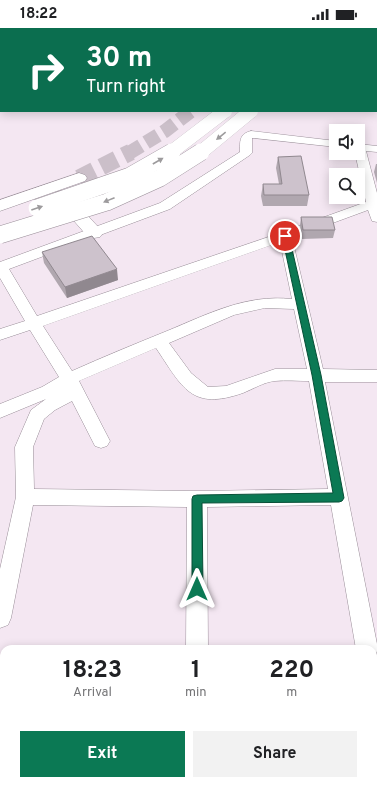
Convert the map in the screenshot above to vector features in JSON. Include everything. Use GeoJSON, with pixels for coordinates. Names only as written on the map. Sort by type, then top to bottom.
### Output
{"type":"FeatureCollection","features":[{"type":"Feature","properties":{"kind":"main road"},"geometry":{"type":"LineString","coordinates":[[0,221],[130,176],[178,150],[223,112]]}},
{"type":"Feature","properties":{"kind":"main road"},"geometry":{"type":"LineString","coordinates":[[0,235],[106,202],[160,178],[202,150],[250,112]]}},
{"type":"Feature","properties":{"kind":"main road"},"geometry":{"type":"LineString","coordinates":[[0,206],[79,178]]}},
{"type":"Feature","properties":{"kind":"main road"},"geometry":{"type":"LineString","coordinates":[[53,188],[94,233]]}},
{"type":"Feature","properties":{"kind":"street"},"geometry":{"type":"LineString","coordinates":[[100,441],[72,385],[1,267],[165,206],[246,153],[246,137],[251,134],[329,143]]}},
{"type":"Feature","properties":{"kind":"street"},"geometry":{"type":"LineString","coordinates":[[365,148],[377,149]]}},
{"type":"Feature","properties":{"kind":"street"},"geometry":{"type":"LineString","coordinates":[[0,335],[285,236],[375,211],[361,160]]}},
{"type":"Feature","properties":{"kind":"street"},"geometry":{"type":"LineString","coordinates":[[285,236],[316,375],[366,645]]}},
{"type":"Feature","properties":{"kind":"street"},"geometry":{"type":"LineString","coordinates":[[0,618],[25,497],[24,447],[37,415],[72,385],[158,340],[250,304],[274,302],[301,305]]}},
{"type":"Feature","properties":{"kind":"street"},"geometry":{"type":"LineString","coordinates":[[158,340],[190,383],[204,392],[216,394],[233,390],[262,377],[275,375],[377,376]]}},
{"type":"Feature","properties":{"kind":"street"},"geometry":{"type":"LineString","coordinates":[[0,411],[48,391],[72,385]]}},
{"type":"Feature","properties":{"kind":"street"},"geometry":{"type":"LineString","coordinates":[[25,497],[197,499],[339,498]]}},
{"type":"Feature","properties":{"kind":"street"},"geometry":{"type":"LineString","coordinates":[[197,499],[198,645]]}},
{"type":"Feature","properties":{"kind":"building"},"geometry":{"type":"Polygon","coordinates":[[[301,156],[309,195],[264,195],[263,184],[282,184],[278,157],[301,156]]]}},
{"type":"Feature","properties":{"kind":"building"},"geometry":{"type":"Polygon","coordinates":[[[301,217],[332,217],[335,230],[303,230],[301,217]]]}},
{"type":"Feature","properties":{"kind":"building"},"geometry":{"type":"Polygon","coordinates":[[[92,236],[117,269],[65,287],[42,252],[92,236]]]}},
{"type":"Feature","properties":{"kind":"tunnel"},"geometry":{"type":"LineString","coordinates":[[129,153],[165,131],[190,112]]}},
{"type":"Feature","properties":{"kind":"tunnel"},"geometry":{"type":"LineString","coordinates":[[79,178],[129,153]]}},
{"type":"Feature","properties":{"kind":"route"},"geometry":{"type":"LineString","coordinates":[[197,589],[197,499],[339,498],[316,375],[285,236]]}}]}
